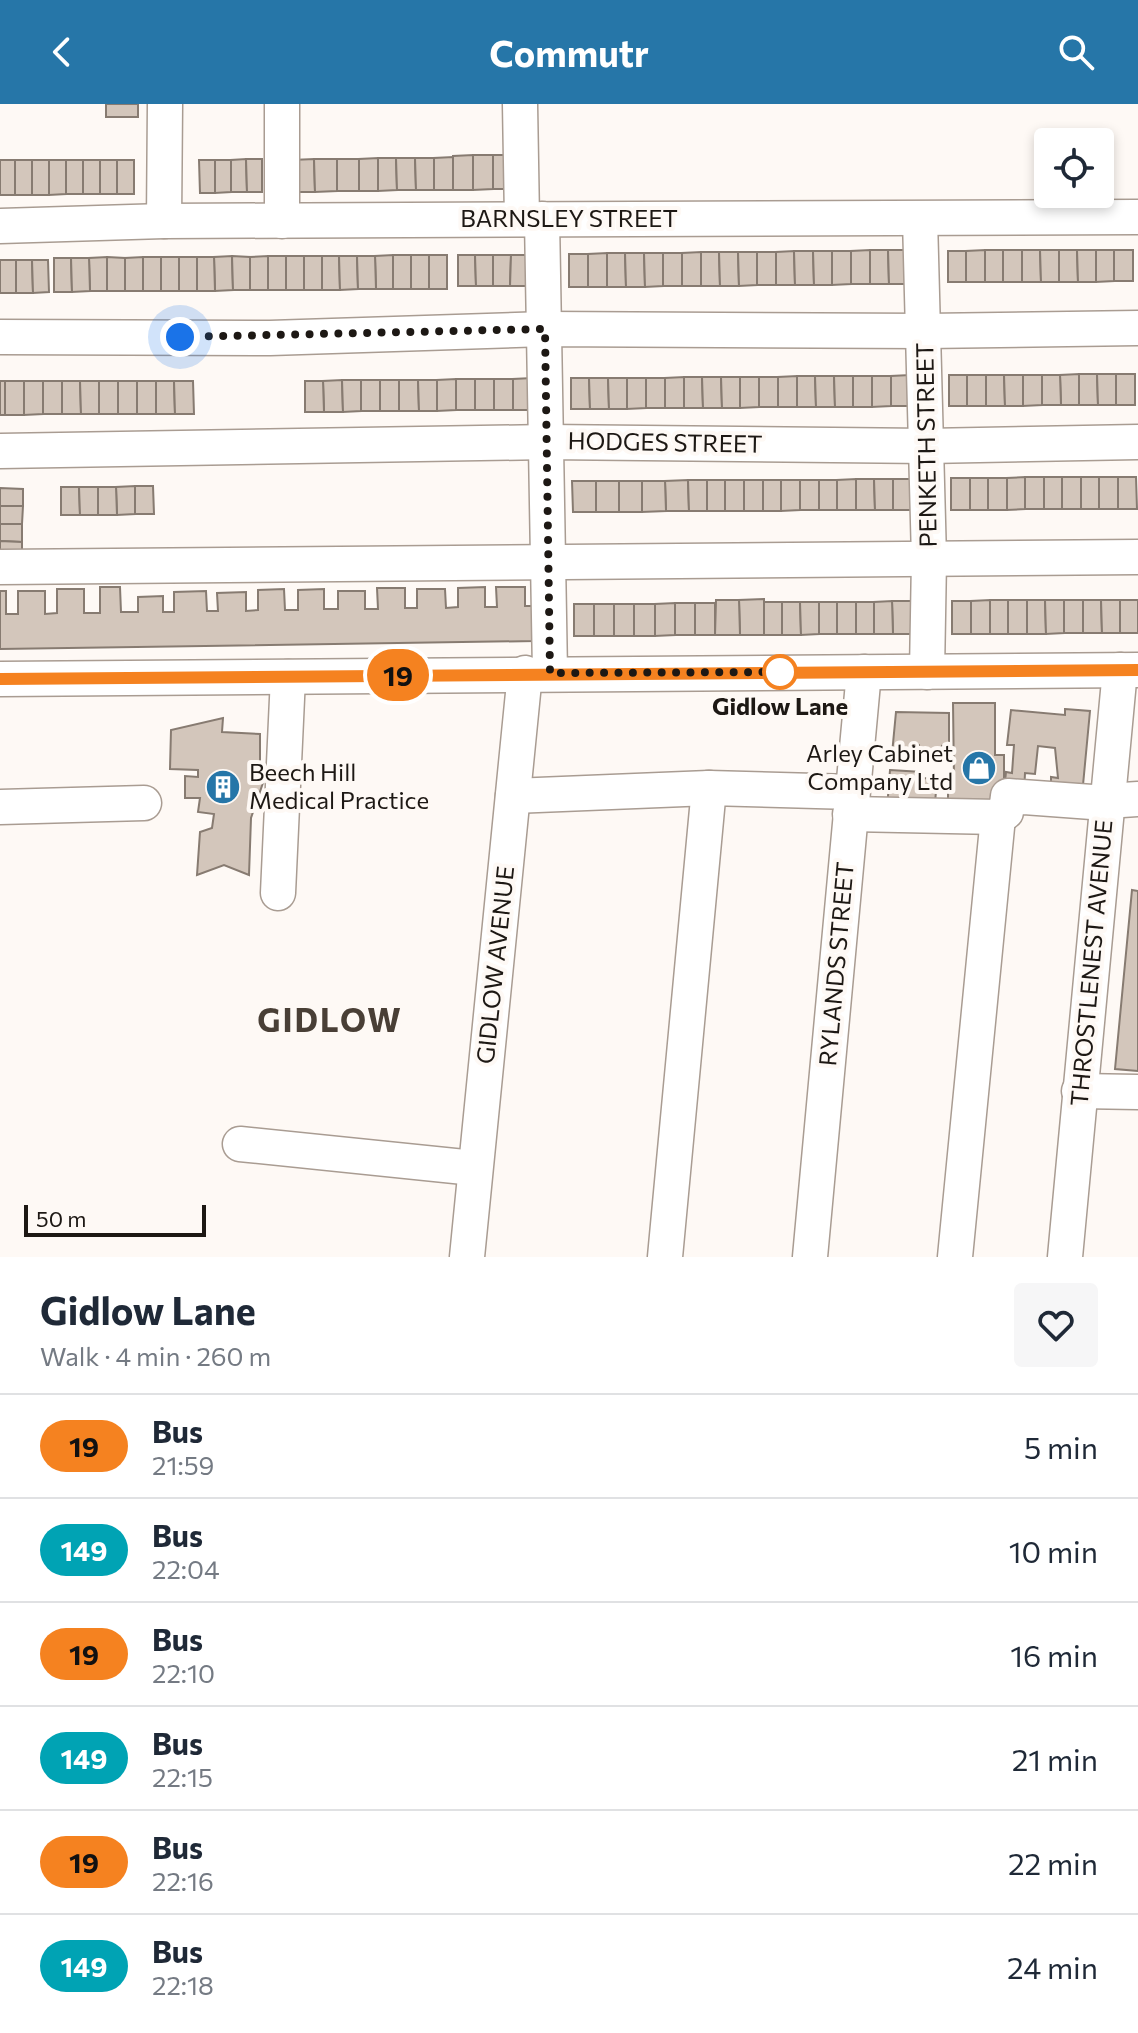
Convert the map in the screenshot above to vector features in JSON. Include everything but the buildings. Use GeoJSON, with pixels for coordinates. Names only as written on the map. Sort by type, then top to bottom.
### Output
{"type":"FeatureCollection","features":[{"type":"Feature","properties":{"kind":"street"},"geometry":{"type":"LineString","coordinates":[[164,221],[165,104]]}},
{"type":"Feature","properties":{"kind":"street"},"geometry":{"type":"LineString","coordinates":[[282,104],[282,221]]}},
{"type":"Feature","properties":{"kind":"street","name":"GIDLOW AVENUE"},"geometry":{"type":"LineString","coordinates":[[467,1257],[513,796],[538,673],[551,562],[545,329],[520,104]]}},
{"type":"Feature","properties":{"kind":"street","name":"BARNSLEY STREET"},"geometry":{"type":"LineString","coordinates":[[0,226],[164,221],[1138,217]]}},
{"type":"Feature","properties":{"kind":"street","name":"PENKETH STREET"},"geometry":{"type":"LineString","coordinates":[[920,219],[926,331],[927,672]]}},
{"type":"Feature","properties":{"kind":"street"},"geometry":{"type":"LineString","coordinates":[[0,337],[270,338],[545,329],[926,331],[1138,328]]}},
{"type":"Feature","properties":{"kind":"street","name":"HODGES STREET"},"geometry":{"type":"LineString","coordinates":[[0,451],[547,442],[927,446],[1138,442]]}},
{"type":"Feature","properties":{"kind":"street"},"geometry":{"type":"LineString","coordinates":[[0,567],[1138,557]]}},
{"type":"Feature","properties":{"kind":"street"},"geometry":{"type":"LineString","coordinates":[[0,679],[1129,670]]}},
{"type":"Feature","properties":{"kind":"street","name":"THROSTLENEST AVENUE"},"geometry":{"type":"LineString","coordinates":[[1065,1257],[1079,1091],[1122,799],[1129,670]]}},
{"type":"Feature","properties":{"kind":"street","name":"RYLANDS STREET"},"geometry":{"type":"LineString","coordinates":[[810,1257],[864,672]]}},
{"type":"Feature","properties":{"kind":"street"},"geometry":{"type":"LineString","coordinates":[[278,893],[288,677]]}},
{"type":"Feature","properties":{"kind":"street"},"geometry":{"type":"LineString","coordinates":[[513,796],[709,788],[998,817],[1006,812],[1008,796],[1092,802],[1122,799]]}},
{"type":"Feature","properties":{"kind":"street"},"geometry":{"type":"LineString","coordinates":[[665,1257],[709,788]]}},
{"type":"Feature","properties":{"kind":"street"},"geometry":{"type":"LineString","coordinates":[[0,807],[144,803]]}},
{"type":"Feature","properties":{"kind":"street"},"geometry":{"type":"LineString","coordinates":[[955,1257],[998,817]]}},
{"type":"Feature","properties":{"kind":"street"},"geometry":{"type":"LineString","coordinates":[[1079,1091],[1138,1092]]}},
{"type":"Feature","properties":{"kind":"street"},"geometry":{"type":"LineString","coordinates":[[240,1144],[474,1168]]}},
{"type":"Feature","properties":{"kind":"bus line","name":"19"},"geometry":{"type":"LineString","coordinates":[[0,679],[1138,670]]}},
{"type":"Feature","properties":{"kind":"place","name":"Gidlow Lane"},"geometry":{"type":"Point","coordinates":[780,672]}},
{"type":"Feature","properties":{"kind":"place","name":"Arley Cabinet Company Ltd"},"geometry":{"type":"Point","coordinates":[979,768]}},
{"type":"Feature","properties":{"kind":"place","name":"Beech Hill Medical Practice"},"geometry":{"type":"Point","coordinates":[223,787]}},
{"type":"Feature","properties":{"kind":"district","name":"GIDLOW"},"geometry":{"type":"Point","coordinates":[330,1021]}},
{"type":"Feature","properties":{"kind":"route"},"geometry":{"type":"LineString","coordinates":[[180,337],[270,338],[545,329],[551,562],[550,673],[780,672]]}}]}
